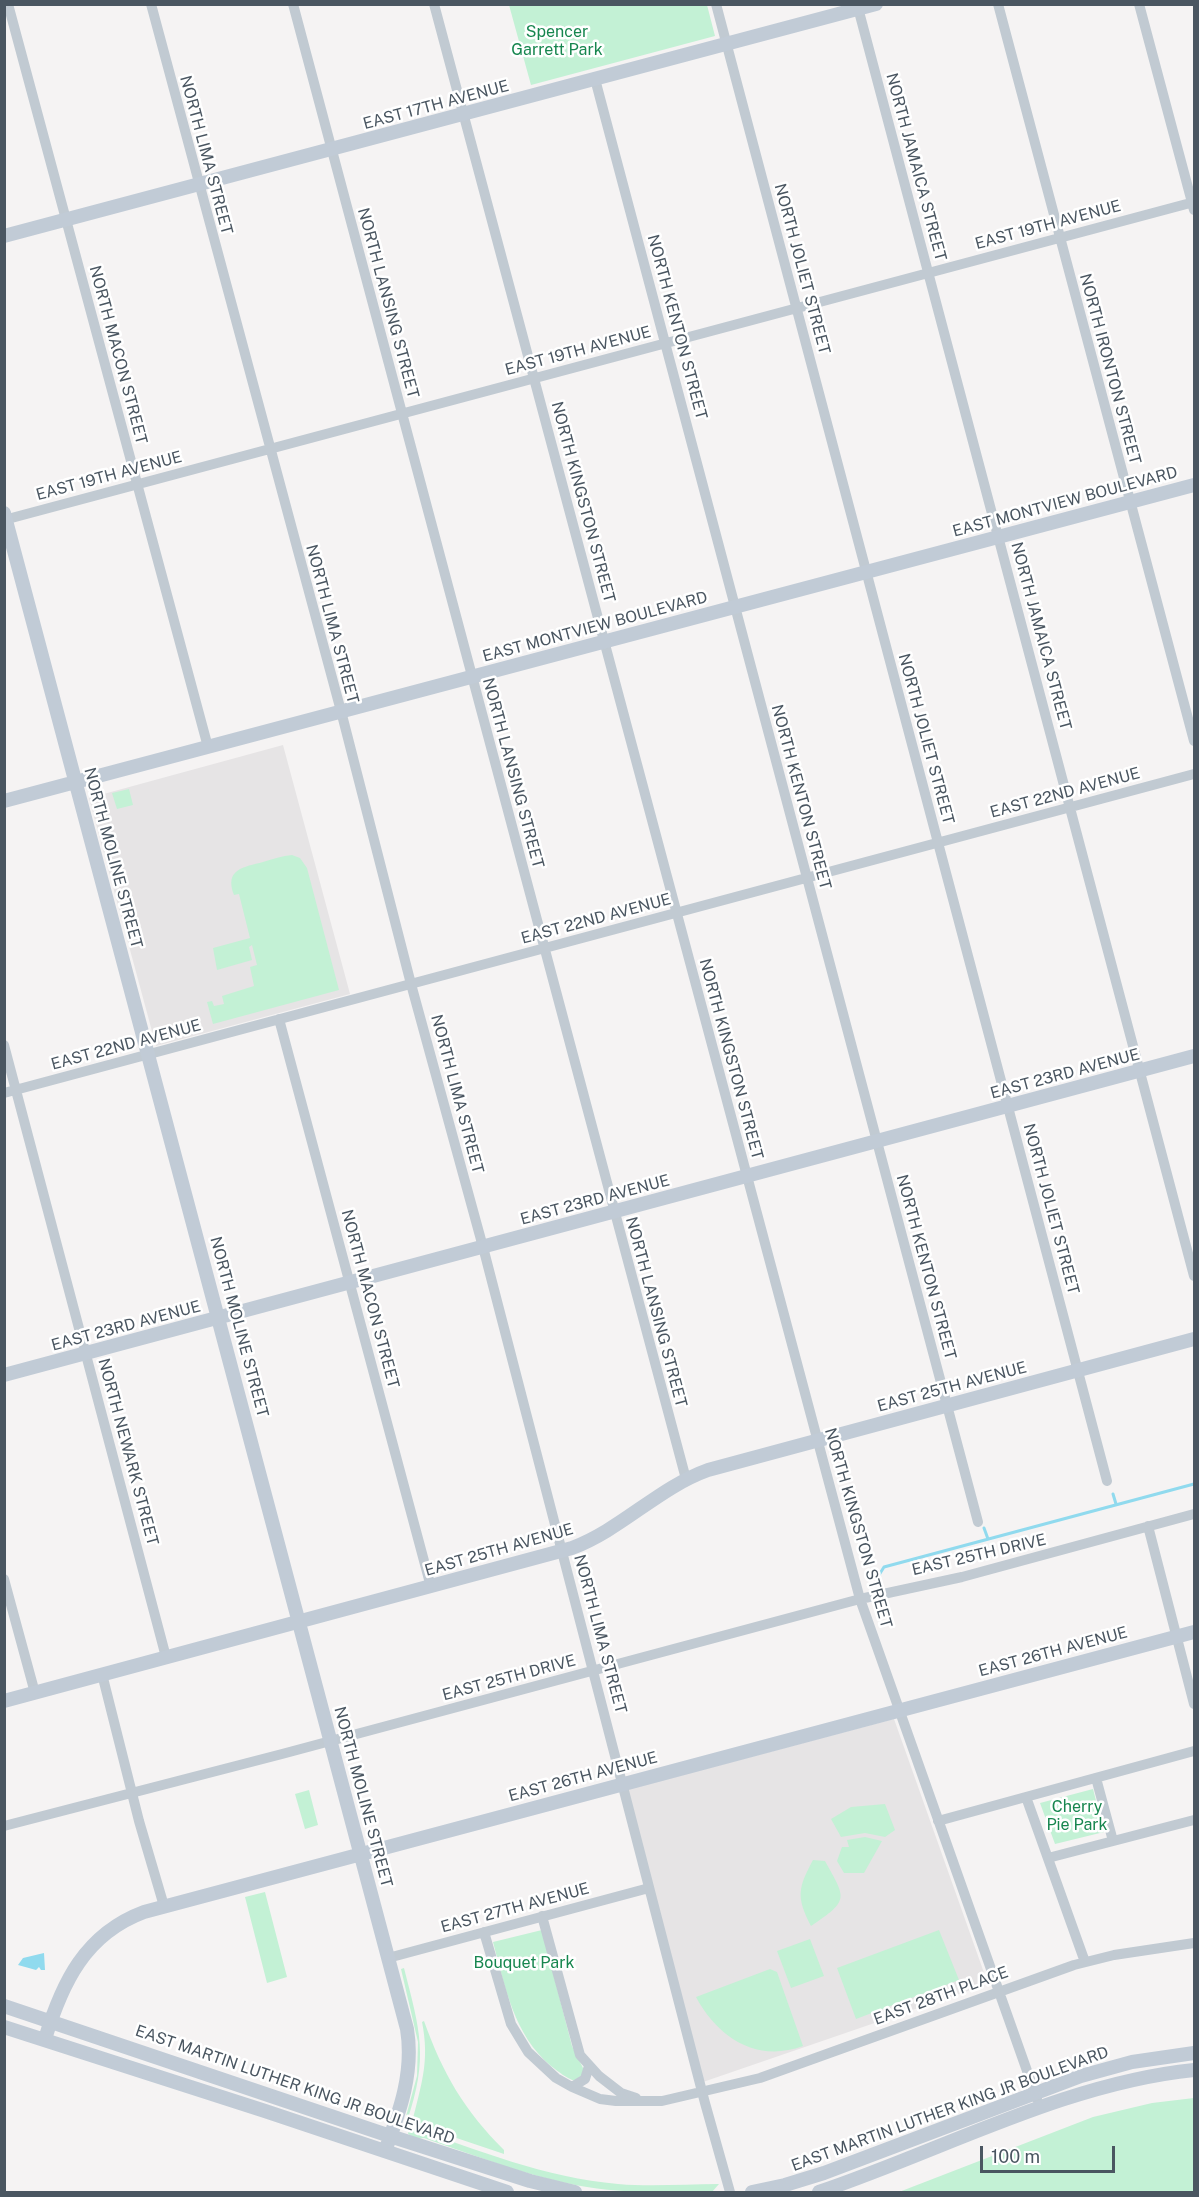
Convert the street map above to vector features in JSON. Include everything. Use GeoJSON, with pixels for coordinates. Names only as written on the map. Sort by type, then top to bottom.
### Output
{"type":"FeatureCollection","features":[{"type":"Feature","properties":{"kind":"street","name":"NORTH MACON STREET"},"geometry":{"type":"LineString","coordinates":[[8,4],[208,747]]}},
{"type":"Feature","properties":{"kind":"street","name":"NORTH LIMA STREET"},"geometry":{"type":"LineString","coordinates":[[151,4],[483,1247],[730,2193]]}},
{"type":"Feature","properties":{"kind":"street","name":"NORTH LANSING STREET"},"geometry":{"type":"LineString","coordinates":[[293,4],[686,1479]]}},
{"type":"Feature","properties":{"kind":"street","name":"NORTH KINGSTON STREET"},"geometry":{"type":"LineString","coordinates":[[434,4],[860,1599],[1040,2108]]}},
{"type":"Feature","properties":{"kind":"street","name":"NORTH JOLIET STREET"},"geometry":{"type":"LineString","coordinates":[[716,4],[1107,1481]]}},
{"type":"Feature","properties":{"kind":"street","name":"EAST 17TH AVENUE"},"geometry":{"type":"LineString","coordinates":[[4,236],[876,4]]}},
{"type":"Feature","properties":{"kind":"street","name":"NORTH IRONTON STREET"},"geometry":{"type":"LineString","coordinates":[[998,4],[1194,741]]}},
{"type":"Feature","properties":{"kind":"street"},"geometry":{"type":"LineString","coordinates":[[1139,4],[1194,205]]}},
{"type":"Feature","properties":{"kind":"street","name":"NORTH JAMAICA STREET"},"geometry":{"type":"LineString","coordinates":[[858,7],[1194,1276]]}},
{"type":"Feature","properties":{"kind":"street","name":"NORTH KENTON STREET"},"geometry":{"type":"LineString","coordinates":[[595,79],[978,1522]]}},
{"type":"Feature","properties":{"kind":"street","name":"EAST 19TH AVENUE"},"geometry":{"type":"LineString","coordinates":[[5,517],[401,414],[929,272],[1194,205]]}},
{"type":"Feature","properties":{"kind":"street","name":"EAST MONTVIEW BOULEVARD"},"geometry":{"type":"LineString","coordinates":[[4,801],[1194,485]]}},
{"type":"Feature","properties":{"kind":"street","name":"NORTH MOLINE STREET"},"geometry":{"type":"LineString","coordinates":[[5,517],[407,2029],[410,2054],[407,2084],[385,2151]]}},
{"type":"Feature","properties":{"kind":"street","name":"EAST 22ND AVENUE"},"geometry":{"type":"LineString","coordinates":[[4,1093],[1194,774]]}},
{"type":"Feature","properties":{"kind":"street","name":"NORTH MACON STREET"},"geometry":{"type":"LineString","coordinates":[[279,1019],[431,1587]]}},
{"type":"Feature","properties":{"kind":"street","name":"NORTH NEWARK STREET"},"geometry":{"type":"LineString","coordinates":[[4,1045],[166,1657]]}},
{"type":"Feature","properties":{"kind":"street","name":"EAST 23RD AVENUE"},"geometry":{"type":"LineString","coordinates":[[4,1375],[1194,1056]]}},
{"type":"Feature","properties":{"kind":"street","name":"EAST 25TH AVENUE"},"geometry":{"type":"LineString","coordinates":[[4,1701],[563,1551],[604,1534],[661,1493],[708,1470],[1194,1339]]}},
{"type":"Feature","properties":{"kind":"street","name":"EAST 25TH DRIVE"},"geometry":{"type":"LineString","coordinates":[[4,1826],[332,1741],[860,1599],[962,1576],[1194,1514]]}},
{"type":"Feature","properties":{"kind":"street"},"geometry":{"type":"LineString","coordinates":[[1148,1526],[1194,1704]]}},
{"type":"Feature","properties":{"kind":"street"},"geometry":{"type":"LineString","coordinates":[[4,1579],[35,1692]]}},
{"type":"Feature","properties":{"kind":"street","name":"EAST 26TH AVENUE"},"geometry":{"type":"LineString","coordinates":[[45,2039],[71,1974],[96,1941],[124,1920],[164,1906],[1194,1632]]}},
{"type":"Feature","properties":{"kind":"street"},"geometry":{"type":"LineString","coordinates":[[102,1674],[164,1906]]}},
{"type":"Feature","properties":{"kind":"street"},"geometry":{"type":"LineString","coordinates":[[938,1821],[1194,1751]]}},
{"type":"Feature","properties":{"kind":"street"},"geometry":{"type":"LineString","coordinates":[[1096,1778],[1113,1841]]}},
{"type":"Feature","properties":{"kind":"street"},"geometry":{"type":"LineString","coordinates":[[1026,1797],[1085,1962]]}},
{"type":"Feature","properties":{"kind":"street"},"geometry":{"type":"LineString","coordinates":[[1048,1858],[1194,1820]]}},
{"type":"Feature","properties":{"kind":"street","name":"EAST 27TH AVENUE"},"geometry":{"type":"LineString","coordinates":[[388,1958],[649,1888]]}},
{"type":"Feature","properties":{"kind":"street"},"geometry":{"type":"LineString","coordinates":[[542,1916],[580,2055],[598,2076],[621,2093],[647,2102]]}},
{"type":"Feature","properties":{"kind":"street","name":"EAST 28TH PLACE"},"geometry":{"type":"LineString","coordinates":[[484,1932],[511,2024],[528,2052],[556,2078],[600,2099],[647,2102],[702,2092],[782,2071],[998,1991],[1085,1962],[1114,1954],[1194,1943]]}},
{"type":"Feature","properties":{"kind":"street","name":"EAST MARTIN LUTHER KING JR BOULEVARD"},"geometry":{"type":"LineString","coordinates":[[4,2006],[390,2136],[575,2193]]}},
{"type":"Feature","properties":{"kind":"street","name":"EAST MARTIN LUTHER KING JR BOULEVARD"},"geometry":{"type":"LineString","coordinates":[[4,2027],[507,2193]]}},
{"type":"Feature","properties":{"kind":"street","name":"EAST MARTIN LUTHER KING JR BOULEVARD"},"geometry":{"type":"LineString","coordinates":[[752,2193],[824,2173],[1105,2069],[1158,2057],[1194,2053]]}},
{"type":"Feature","properties":{"kind":"street"},"geometry":{"type":"LineString","coordinates":[[572,2087],[585,2079],[589,2066]]}},
{"type":"Feature","properties":{"kind":"street","name":"EAST MARTIN LUTHER KING JR BOULEVARD"},"geometry":{"type":"LineString","coordinates":[[819,2193],[1040,2108],[1117,2083],[1194,2070]]}},
{"type":"Feature","properties":{"kind":"shaded area"},"geometry":{"type":"Polygon","coordinates":[[[283,745],[350,994],[156,1046],[89,798],[283,745]]]}},
{"type":"Feature","properties":{"kind":"shaded area"},"geometry":{"type":"Polygon","coordinates":[[[894,1719],[988,1984],[703,2082],[626,1790],[894,1719]]]}},
{"type":"Feature","properties":{"kind":"green space","name":"Spencer Garrett Park"},"geometry":{"type":"Polygon","coordinates":[[[509,5],[707,5],[715,36],[531,85],[509,5]]]}},
{"type":"Feature","properties":{"kind":"green space"},"geometry":{"type":"Polygon","coordinates":[[[129,789],[133,805],[117,809],[112,793],[129,789]]]}},
{"type":"Feature","properties":{"kind":"green space"},"geometry":{"type":"Polygon","coordinates":[[[292,855],[300,858],[307,868],[339,990],[213,1024],[207,1002],[212,1001],[214,1006],[224,1004],[222,996],[254,986],[250,967],[257,965],[252,945],[249,947],[252,960],[217,970],[213,948],[250,938],[239,894],[234,895],[232,880],[234,874],[249,866],[292,855]]]}},
{"type":"Feature","properties":{"kind":"green space","name":"Cherry Pie Park"},"geometry":{"type":"Polygon","coordinates":[[[1093,1789],[1104,1832],[1055,1844],[1040,1803],[1093,1789]]]}},
{"type":"Feature","properties":{"kind":"green space"},"geometry":{"type":"Polygon","coordinates":[[[309,1790],[318,1825],[305,1829],[295,1794],[309,1790]]]}},
{"type":"Feature","properties":{"kind":"green space"},"geometry":{"type":"Polygon","coordinates":[[[885,1804],[895,1830],[885,1837],[865,1833],[841,1837],[831,1819],[851,1807],[885,1804]]]}},
{"type":"Feature","properties":{"kind":"green space"},"geometry":{"type":"Polygon","coordinates":[[[865,1837],[882,1841],[864,1873],[844,1873],[837,1861],[842,1847],[849,1847],[847,1840],[865,1837]]]}},
{"type":"Feature","properties":{"kind":"green space"},"geometry":{"type":"Polygon","coordinates":[[[813,1860],[825,1861],[840,1891],[840,1898],[833,1910],[811,1926],[803,1907],[801,1893],[804,1878],[813,1860]]]}},
{"type":"Feature","properties":{"kind":"green space"},"geometry":{"type":"Polygon","coordinates":[[[265,1892],[287,1977],[267,1983],[245,1897],[265,1892]]]}},
{"type":"Feature","properties":{"kind":"green space","name":"Bouquet Park"},"geometry":{"type":"Polygon","coordinates":[[[542,1930],[572,2046],[584,2070],[584,2073],[575,2081],[551,2066],[528,2040],[513,2009],[493,1942],[542,1930]]]}},
{"type":"Feature","properties":{"kind":"green space"},"geometry":{"type":"Polygon","coordinates":[[[939,1930],[959,1980],[856,2019],[837,1968],[939,1930]]]}},
{"type":"Feature","properties":{"kind":"green space"},"geometry":{"type":"Polygon","coordinates":[[[810,1939],[824,1976],[791,1988],[777,1951],[810,1939]]]}},
{"type":"Feature","properties":{"kind":"green space"},"geometry":{"type":"Polygon","coordinates":[[[404,1968],[420,2044],[418,2079],[407,2121],[405,2120],[417,2076],[418,2042],[401,1969],[404,1968]]]}},
{"type":"Feature","properties":{"kind":"green space"},"geometry":{"type":"Polygon","coordinates":[[[770,1969],[777,1972],[803,2046],[770,2051],[755,2049],[740,2043],[716,2024],[696,1997],[770,1969]]]}},
{"type":"Feature","properties":{"kind":"green space"},"geometry":{"type":"Polygon","coordinates":[[[424,2021],[439,2058],[456,2090],[477,2120],[504,2150],[504,2154],[412,2123],[425,2062],[422,2022],[424,2021]]]}},
{"type":"Feature","properties":{"kind":"green space"},"geometry":{"type":"Polygon","coordinates":[[[1194,2098],[1194,2192],[899,2192],[1093,2117],[1152,2103],[1194,2098]]]}},
{"type":"Feature","properties":{"kind":"green space"},"geometry":{"type":"Polygon","coordinates":[[[410,2127],[512,2162],[591,2181],[643,2185],[719,2184],[712,2192],[634,2192],[587,2187],[525,2172],[424,2138],[417,2139],[408,2134],[410,2127]]]}},
{"type":"Feature","properties":{"kind":"water"},"geometry":{"type":"Polygon","coordinates":[[[44,1953],[45,1970],[39,1967],[36,1970],[18,1965],[23,1958],[44,1953]]]}},
{"type":"Feature","properties":{"kind":"waterway"},"geometry":{"type":"LineString","coordinates":[[879,1575],[884,1567],[1194,1484]]}},
{"type":"Feature","properties":{"kind":"waterway"},"geometry":{"type":"LineString","coordinates":[[1113,1494],[1116,1504]]}},
{"type":"Feature","properties":{"kind":"waterway"},"geometry":{"type":"LineString","coordinates":[[984,1528],[988,1539]]}}]}
